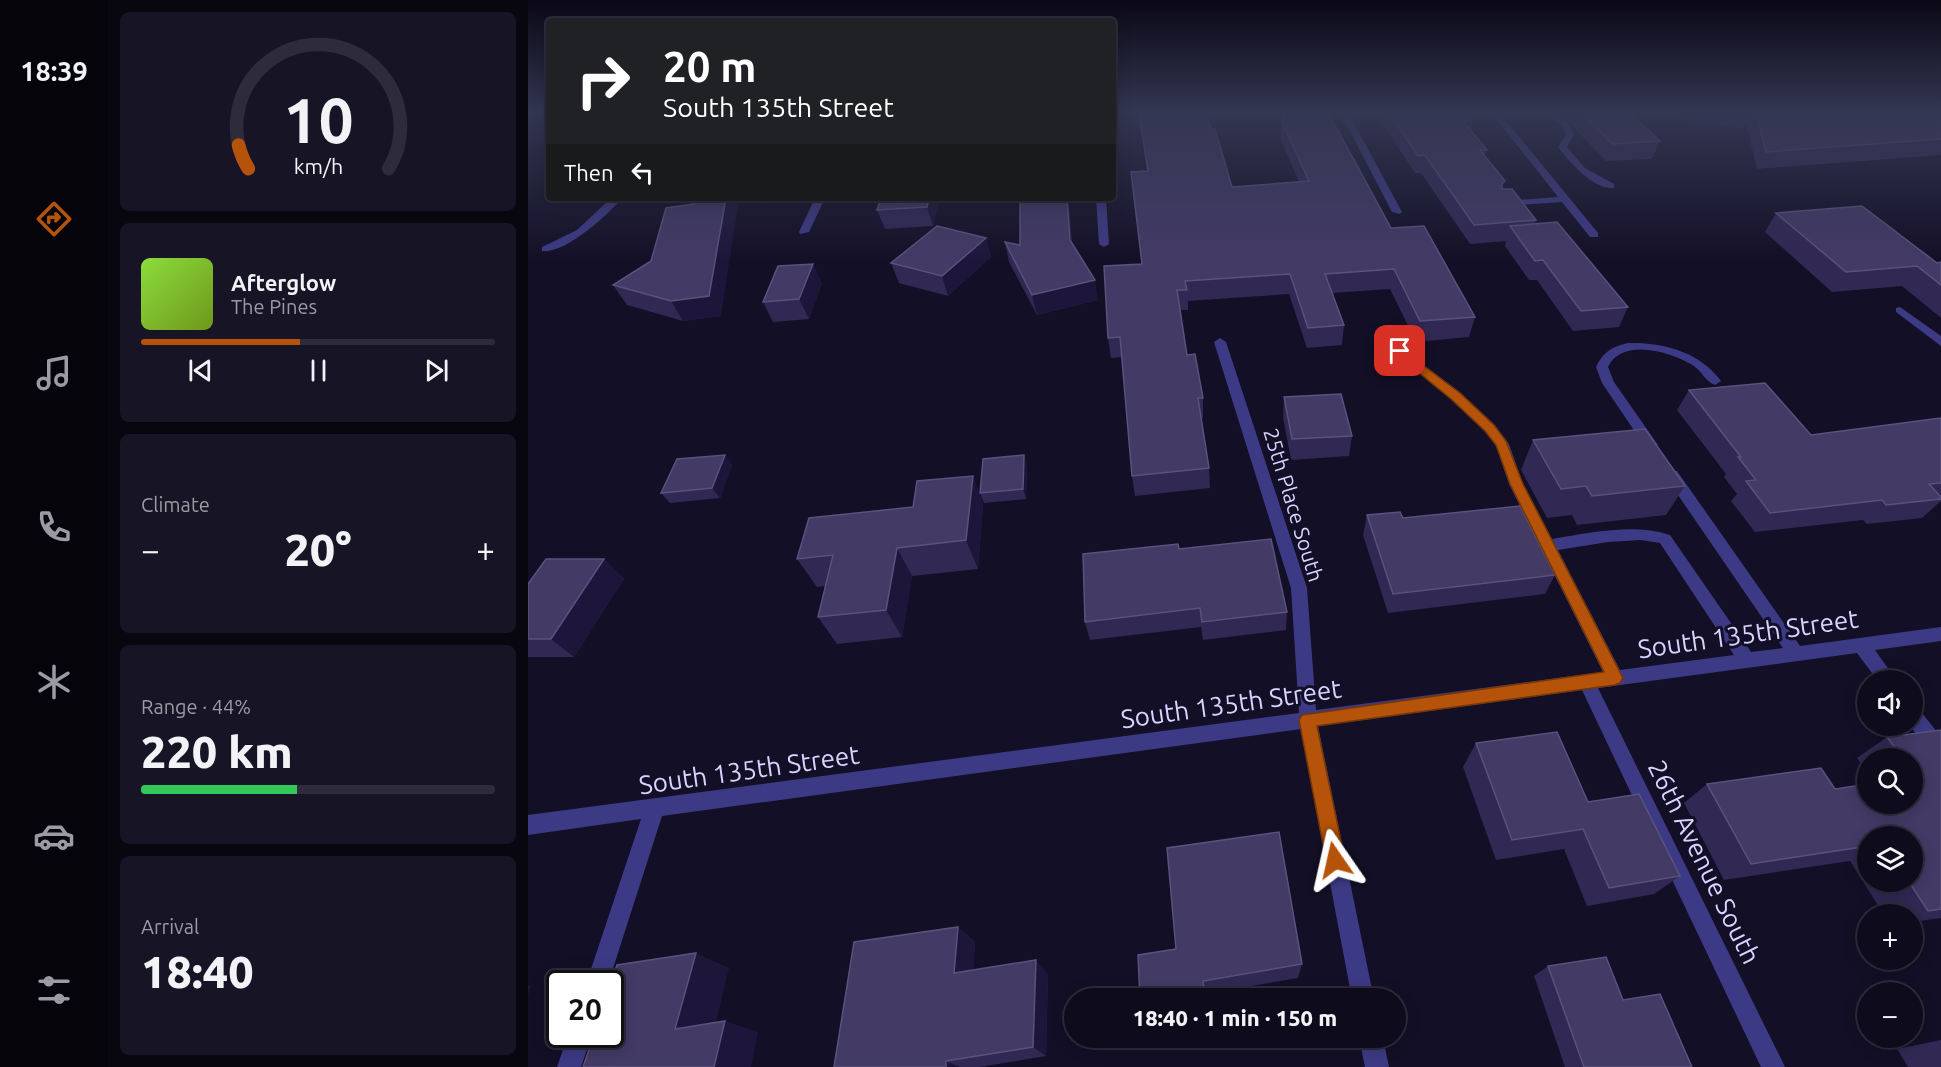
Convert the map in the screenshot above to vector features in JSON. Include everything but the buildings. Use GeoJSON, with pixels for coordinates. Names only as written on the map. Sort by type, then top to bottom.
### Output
{"type":"FeatureCollection","features":[{"type":"Feature","properties":{"kind":"street"},"geometry":{"type":"LineString","coordinates":[[1370,162],[1396,212]]}},
{"type":"Feature","properties":{"kind":"street"},"geometry":{"type":"LineString","coordinates":[[1535,162],[1594,235]]}},
{"type":"Feature","properties":{"kind":"street"},"geometry":{"type":"LineString","coordinates":[[1575,162],[1582,170],[1611,186]]}},
{"type":"Feature","properties":{"kind":"street"},"geometry":{"type":"LineString","coordinates":[[1502,204],[1565,199]]}},
{"type":"Feature","properties":{"kind":"street"},"geometry":{"type":"LineString","coordinates":[[546,249],[564,243],[581,232],[614,201]]}},
{"type":"Feature","properties":{"kind":"street"},"geometry":{"type":"LineString","coordinates":[[804,232],[819,201]]}},
{"type":"Feature","properties":{"kind":"street"},"geometry":{"type":"LineString","coordinates":[[1101,201],[1104,244]]}},
{"type":"Feature","properties":{"kind":"street"},"geometry":{"type":"LineString","coordinates":[[1900,310],[1941,342]]}},
{"type":"Feature","properties":{"kind":"street","name":"25th Place South"},"geometry":{"type":"LineString","coordinates":[[1220,342],[1299,588],[1308,720],[1361,988]]}},
{"type":"Feature","properties":{"kind":"street"},"geometry":{"type":"LineString","coordinates":[[1715,381],[1700,365],[1673,351],[1638,346],[1610,355],[1602,367],[1608,383],[1796,653]]}},
{"type":"Feature","properties":{"kind":"street"},"geometry":{"type":"LineString","coordinates":[[1400,351],[1456,396],[1490,428],[1502,444],[1516,484],[1615,678]]}},
{"type":"Feature","properties":{"kind":"street"},"geometry":{"type":"LineString","coordinates":[[1548,546],[1637,534],[1656,535],[1665,539],[1747,660]]}},
{"type":"Feature","properties":{"kind":"street","name":"South 135th Street"},"geometry":{"type":"LineString","coordinates":[[528,825],[1941,633]]}},
{"type":"Feature","properties":{"kind":"street"},"geometry":{"type":"LineString","coordinates":[[1860,644],[1880,670]]}},
{"type":"Feature","properties":{"kind":"street","name":"26th Avenue South"},"geometry":{"type":"LineString","coordinates":[[1586,681],[1773,1067]]}},
{"type":"Feature","properties":{"kind":"street"},"geometry":{"type":"LineString","coordinates":[[1923,728],[1941,752]]}},
{"type":"Feature","properties":{"kind":"street"},"geometry":{"type":"LineString","coordinates":[[602,970],[655,808]]}},
{"type":"Feature","properties":{"kind":"street"},"geometry":{"type":"LineString","coordinates":[[569,1067],[576,1048]]}},
{"type":"Feature","properties":{"kind":"street"},"geometry":{"type":"LineString","coordinates":[[1373,1048],[1377,1067]]}},
{"type":"Feature","properties":{"kind":"route"},"geometry":{"type":"LineString","coordinates":[[1335,860],[1308,720],[1615,678],[1516,484],[1502,444],[1490,428],[1456,396],[1400,351]]}}]}
